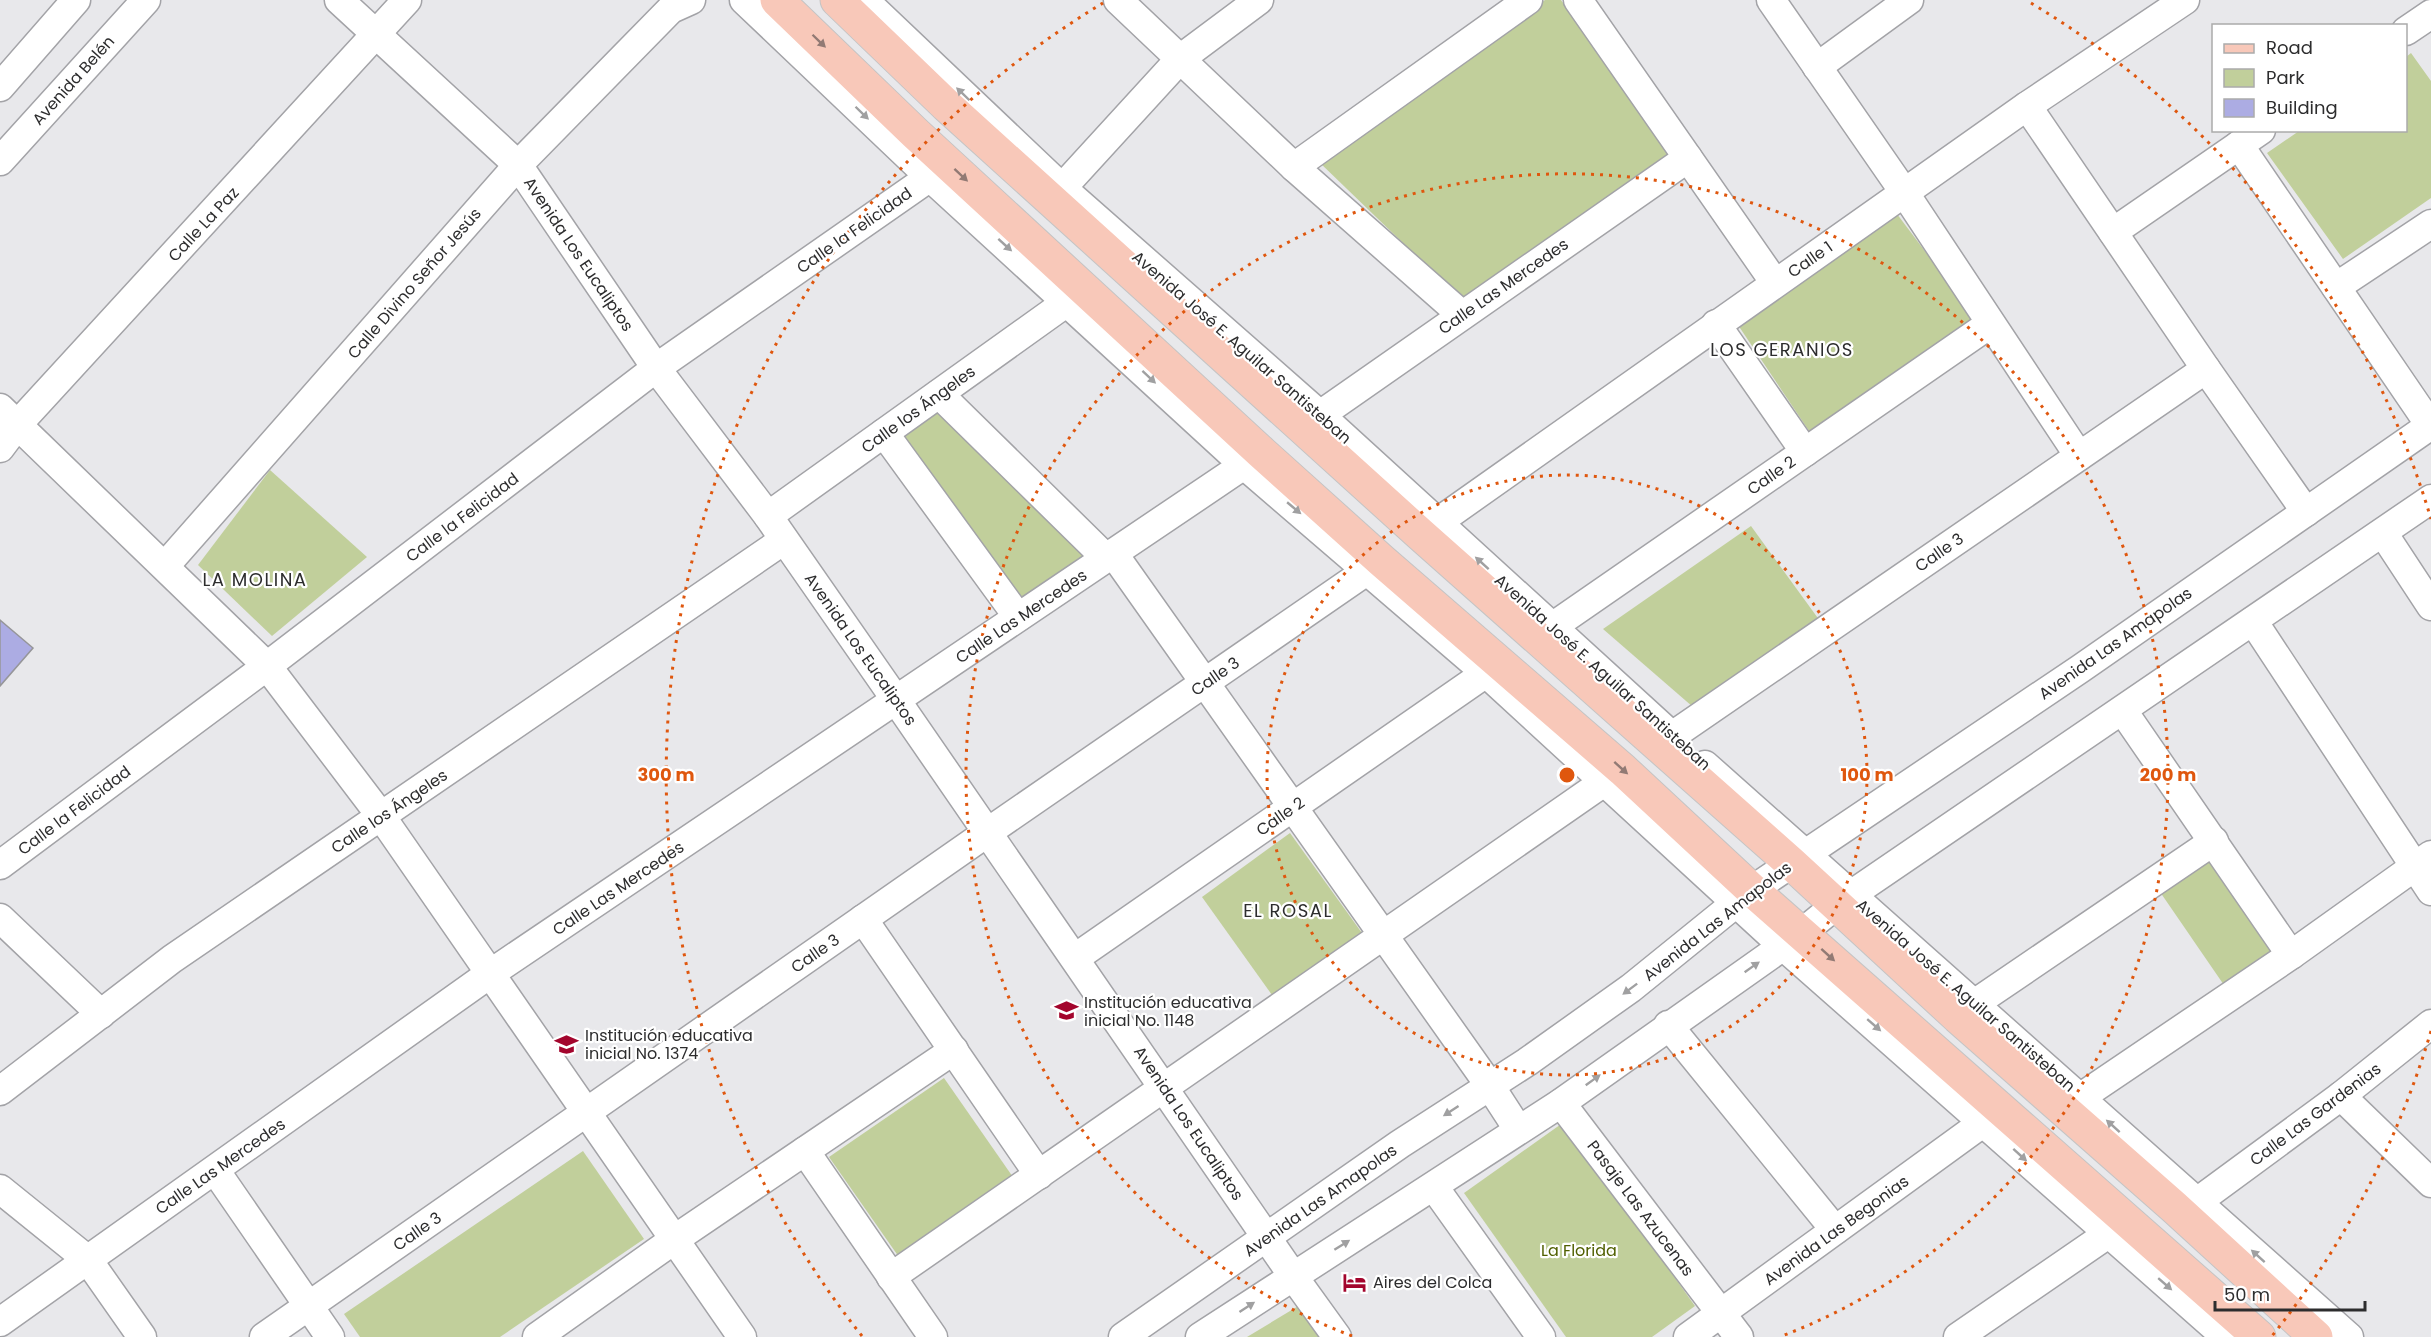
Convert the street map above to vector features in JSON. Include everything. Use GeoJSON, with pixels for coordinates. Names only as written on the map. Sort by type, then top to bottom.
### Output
{"type":"FeatureCollection","features":[{"type":"Feature","properties":{"kind":"main road"},"geometry":{"type":"LineString","coordinates":[[777,0],[915,133],[1262,453],[1382,561],[1623,770],[1745,896],[1792,939],[2002,1112],[2145,1234],[2259,1337]]}},
{"type":"Feature","properties":{"kind":"main road","name":"Avenida José E. Aguilar Santisteban"},"geometry":{"type":"LineString","coordinates":[[837,0],[946,105],[1588,684],[1798,858],[2316,1337]]}},
{"type":"Feature","properties":{"kind":"street"},"geometry":{"type":"LineString","coordinates":[[0,87],[76,0]]}},
{"type":"Feature","properties":{"kind":"street","name":"Avenida Belén"},"geometry":{"type":"LineString","coordinates":[[0,160],[146,0]]}},
{"type":"Feature","properties":{"kind":"street","name":"Avenida Los Eucaliptos"},"geometry":{"type":"LineString","coordinates":[[339,0],[518,165],[656,368],[768,516],[1337,1337]]}},
{"type":"Feature","properties":{"kind":"street","name":"Calle La Paz"},"geometry":{"type":"LineString","coordinates":[[0,448],[9,416],[377,35],[407,0]]}},
{"type":"Feature","properties":{"kind":"street"},"geometry":{"type":"LineString","coordinates":[[744,0],[930,177],[1244,465],[1368,570],[1604,782],[1745,896]]}},
{"type":"Feature","properties":{"kind":"street","name":"Avenida José E. Aguilar Santisteban"},"geometry":{"type":"LineString","coordinates":[[864,0],[1062,188],[1438,522],[1672,736],[1798,858]]}},
{"type":"Feature","properties":{"kind":"street"},"geometry":{"type":"LineString","coordinates":[[1118,0],[1294,167],[1461,315]]}},
{"type":"Feature","properties":{"kind":"street"},"geometry":{"type":"LineString","coordinates":[[1062,188],[1180,59],[1259,0]]}},
{"type":"Feature","properties":{"kind":"street"},"geometry":{"type":"LineString","coordinates":[[1294,167],[1528,0]]}},
{"type":"Feature","properties":{"kind":"street"},"geometry":{"type":"LineString","coordinates":[[1578,0],[1774,283]]}},
{"type":"Feature","properties":{"kind":"street"},"geometry":{"type":"LineString","coordinates":[[1771,0],[1904,192],[2079,456]]}},
{"type":"Feature","properties":{"kind":"street"},"geometry":{"type":"LineString","coordinates":[[1817,66],[1910,0]]}},
{"type":"Feature","properties":{"kind":"street","name":"Calle 1"},"geometry":{"type":"LineString","coordinates":[[1438,522],[2027,106],[2185,0]]}},
{"type":"Feature","properties":{"kind":"street","name":"Calle Divino Señor Jesús"},"geometry":{"type":"LineString","coordinates":[[165,566],[518,165],[679,3]]}},
{"type":"Feature","properties":{"kind":"street"},"geometry":{"type":"LineString","coordinates":[[2407,30],[2431,14]]}},
{"type":"Feature","properties":{"kind":"street"},"geometry":{"type":"LineString","coordinates":[[2027,106],[2306,512]]}},
{"type":"Feature","properties":{"kind":"street"},"geometry":{"type":"LineString","coordinates":[[2113,232],[2250,138],[2336,287],[2430,425]]}},
{"type":"Feature","properties":{"kind":"street","name":"Calle Las Mercedes"},"geometry":{"type":"LineString","coordinates":[[1320,416],[1688,158]]}},
{"type":"Feature","properties":{"kind":"street","name":"Calle la Felicidad"},"geometry":{"type":"LineString","coordinates":[[0,865],[267,666],[656,368],[930,177]]}},
{"type":"Feature","properties":{"kind":"street"},"geometry":{"type":"LineString","coordinates":[[2336,287],[2431,224]]}},
{"type":"Feature","properties":{"kind":"street","name":"Calle los Ángeles"},"geometry":{"type":"LineString","coordinates":[[768,516],[1067,302]]}},
{"type":"Feature","properties":{"kind":"street"},"geometry":{"type":"LineString","coordinates":[[1716,324],[1805,452]]}},
{"type":"Feature","properties":{"kind":"street","name":"Calle 2"},"geometry":{"type":"LineString","coordinates":[[1552,627],[1990,324]]}},
{"type":"Feature","properties":{"kind":"street","name":"Calle 3"},"geometry":{"type":"LineString","coordinates":[[1672,736],[2206,369]]}},
{"type":"Feature","properties":{"kind":"street"},"geometry":{"type":"LineString","coordinates":[[939,394],[1109,556],[1205,683],[1490,1086],[1518,1130]]}},
{"type":"Feature","properties":{"kind":"street"},"geometry":{"type":"LineString","coordinates":[[9,416],[267,666],[381,816],[742,1337]]}},
{"type":"Feature","properties":{"kind":"street","name":"Avenida Las Amapolas"},"geometry":{"type":"LineString","coordinates":[[1123,1337],[1400,1144],[1490,1086],[1631,988],[1745,896],[1798,858],[2080,669],[2430,425]]}},
{"type":"Feature","properties":{"kind":"street"},"geometry":{"type":"LineString","coordinates":[[884,433],[1018,618]]}},
{"type":"Feature","properties":{"kind":"street","name":"Calle Las Mercedes"},"geometry":{"type":"LineString","coordinates":[[0,1322],[491,973],[1244,465]]}},
{"type":"Feature","properties":{"kind":"street"},"geometry":{"type":"LineString","coordinates":[[1200,1337],[1561,1103],[1844,900],[2431,499]]}},
{"type":"Feature","properties":{"kind":"street"},"geometry":{"type":"LineString","coordinates":[[2383,533],[2431,606]]}},
{"type":"Feature","properties":{"kind":"street","name":"Calle los Ángeles"},"geometry":{"type":"LineString","coordinates":[[0,1092],[172,959],[784,540]]}},
{"type":"Feature","properties":{"kind":"street","name":"Calle 3"},"geometry":{"type":"LineString","coordinates":[[264,1337],[1368,570]]}},
{"type":"Feature","properties":{"kind":"street"},"geometry":{"type":"LineString","coordinates":[[2253,621],[2423,861],[2431,891]]}},
{"type":"Feature","properties":{"kind":"street","name":"Calle 2"},"geometry":{"type":"LineString","coordinates":[[1075,958],[1486,674]]}},
{"type":"Feature","properties":{"kind":"street"},"geometry":{"type":"LineString","coordinates":[[2123,711],[2291,955]]}},
{"type":"Feature","properties":{"kind":"street"},"geometry":{"type":"LineString","coordinates":[[891,1277],[1604,782]]}},
{"type":"Feature","properties":{"kind":"street"},"geometry":{"type":"LineString","coordinates":[[1974,1004],[2214,842]]}},
{"type":"Feature","properties":{"kind":"street"},"geometry":{"type":"LineString","coordinates":[[2081,1097],[2291,955],[2423,861]]}},
{"type":"Feature","properties":{"kind":"street","name":"Avenida José E. Aguilar Santisteban"},"geometry":{"type":"LineString","coordinates":[[1844,900],[1974,1004],[2349,1337]]}},
{"type":"Feature","properties":{"kind":"street"},"geometry":{"type":"LineString","coordinates":[[0,918],[101,1014]]}},
{"type":"Feature","properties":{"kind":"street"},"geometry":{"type":"LineString","coordinates":[[863,919],[1039,1175]]}},
{"type":"Feature","properties":{"kind":"street"},"geometry":{"type":"LineString","coordinates":[[1792,939],[1984,1122],[2226,1337]]}},
{"type":"Feature","properties":{"kind":"street","name":"Calle Las Gardenias"},"geometry":{"type":"LineString","coordinates":[[2197,1202],[2341,1096],[2431,1024]]}},
{"type":"Feature","properties":{"kind":"street"},"geometry":{"type":"LineString","coordinates":[[1668,1026],[1835,1230]]}},
{"type":"Feature","properties":{"kind":"street"},"geometry":{"type":"LineString","coordinates":[[537,1337],[675,1239],[954,1050]]}},
{"type":"Feature","properties":{"kind":"street"},"geometry":{"type":"LineString","coordinates":[[2341,1096],[2431,1182]]}},
{"type":"Feature","properties":{"kind":"street","name":"Pasaje Las Azucenas"},"geometry":{"type":"LineString","coordinates":[[1561,1103],[1739,1337]]}},
{"type":"Feature","properties":{"kind":"street","name":"Avenida Las Begonias"},"geometry":{"type":"LineString","coordinates":[[1688,1337],[1984,1122]]}},
{"type":"Feature","properties":{"kind":"street"},"geometry":{"type":"LineString","coordinates":[[805,1151],[933,1337]]}},
{"type":"Feature","properties":{"kind":"street"},"geometry":{"type":"LineString","coordinates":[[215,1170],[330,1337]]}},
{"type":"Feature","properties":{"kind":"street"},"geometry":{"type":"LineString","coordinates":[[1434,1187],[1541,1337]]}},
{"type":"Feature","properties":{"kind":"street"},"geometry":{"type":"LineString","coordinates":[[0,1189],[88,1260],[142,1337]]}},
{"type":"Feature","properties":{"kind":"street"},"geometry":{"type":"LineString","coordinates":[[1958,1337],[2108,1234]]}},
{"type":"Feature","properties":{"kind":"green space"},"geometry":{"type":"Polygon","coordinates":[[[1545,0],[1561,0],[1672,156],[1463,301],[1318,161],[1545,0]]]}},
{"type":"Feature","properties":{"kind":"green space"},"geometry":{"type":"Polygon","coordinates":[[[2411,53],[2431,81],[2431,198],[2343,259],[2267,153],[2298,132],[2407,132],[2407,56],[2411,53]]]}},
{"type":"Feature","properties":{"kind":"green space"},"geometry":{"type":"Polygon","coordinates":[[[1897,214],[1976,319],[1809,431],[1738,325],[1897,214]]]}},
{"type":"Feature","properties":{"kind":"green space"},"geometry":{"type":"Polygon","coordinates":[[[941,405],[1094,558],[1013,611],[895,435],[941,405]]]}},
{"type":"Feature","properties":{"kind":"green space"},"geometry":{"type":"Polygon","coordinates":[[[270,470],[367,557],[272,636],[198,565],[270,470]]]}},
{"type":"Feature","properties":{"kind":"green space"},"geometry":{"type":"Polygon","coordinates":[[[1751,526],[1820,621],[1693,707],[1603,629],[1751,526]]]}},
{"type":"Feature","properties":{"kind":"green space"},"geometry":{"type":"Polygon","coordinates":[[[1290,833],[1362,933],[1272,995],[1202,897],[1290,833]]]}},
{"type":"Feature","properties":{"kind":"green space"},"geometry":{"type":"Polygon","coordinates":[[[2210,853],[2278,952],[2226,988],[2158,889],[2210,853]]]}},
{"type":"Feature","properties":{"kind":"green space"},"geometry":{"type":"Polygon","coordinates":[[[944,1078],[1015,1180],[901,1260],[829,1157],[944,1078]]]}},
{"type":"Feature","properties":{"kind":"green space","name":"La Florida"},"geometry":{"type":"Polygon","coordinates":[[[1564,1122],[1695,1306],[1652,1337],[1566,1337],[1464,1193],[1564,1122]]]}},
{"type":"Feature","properties":{"kind":"green space"},"geometry":{"type":"Polygon","coordinates":[[[583,1151],[644,1239],[500,1337],[360,1337],[344,1314],[583,1151]]]}},
{"type":"Feature","properties":{"kind":"green space"},"geometry":{"type":"Polygon","coordinates":[[[1300,1305],[1322,1337],[1247,1337],[1300,1305]]]}},
{"type":"Feature","properties":{"kind":"building"},"geometry":{"type":"Polygon","coordinates":[[[0,620],[33,648],[0,686],[0,620]]]}},
{"type":"Feature","properties":{"kind":"place","name":"Institución educativa inicial No. 1148"},"geometry":{"type":"Point","coordinates":[1066,1011]}},
{"type":"Feature","properties":{"kind":"place","name":"Institución educativa inicial No. 1374"},"geometry":{"type":"Point","coordinates":[567,1044]}},
{"type":"Feature","properties":{"kind":"place","name":"Aires del Colca"},"geometry":{"type":"Point","coordinates":[1355,1282]}},
{"type":"Feature","properties":{"kind":"district","name":"LOS GERANIOS"},"geometry":{"type":"Point","coordinates":[1782,350]}},
{"type":"Feature","properties":{"kind":"district","name":"LA MOLINA"},"geometry":{"type":"Point","coordinates":[255,580]}},
{"type":"Feature","properties":{"kind":"district","name":"EL ROSAL"},"geometry":{"type":"Point","coordinates":[1288,911]}}]}
